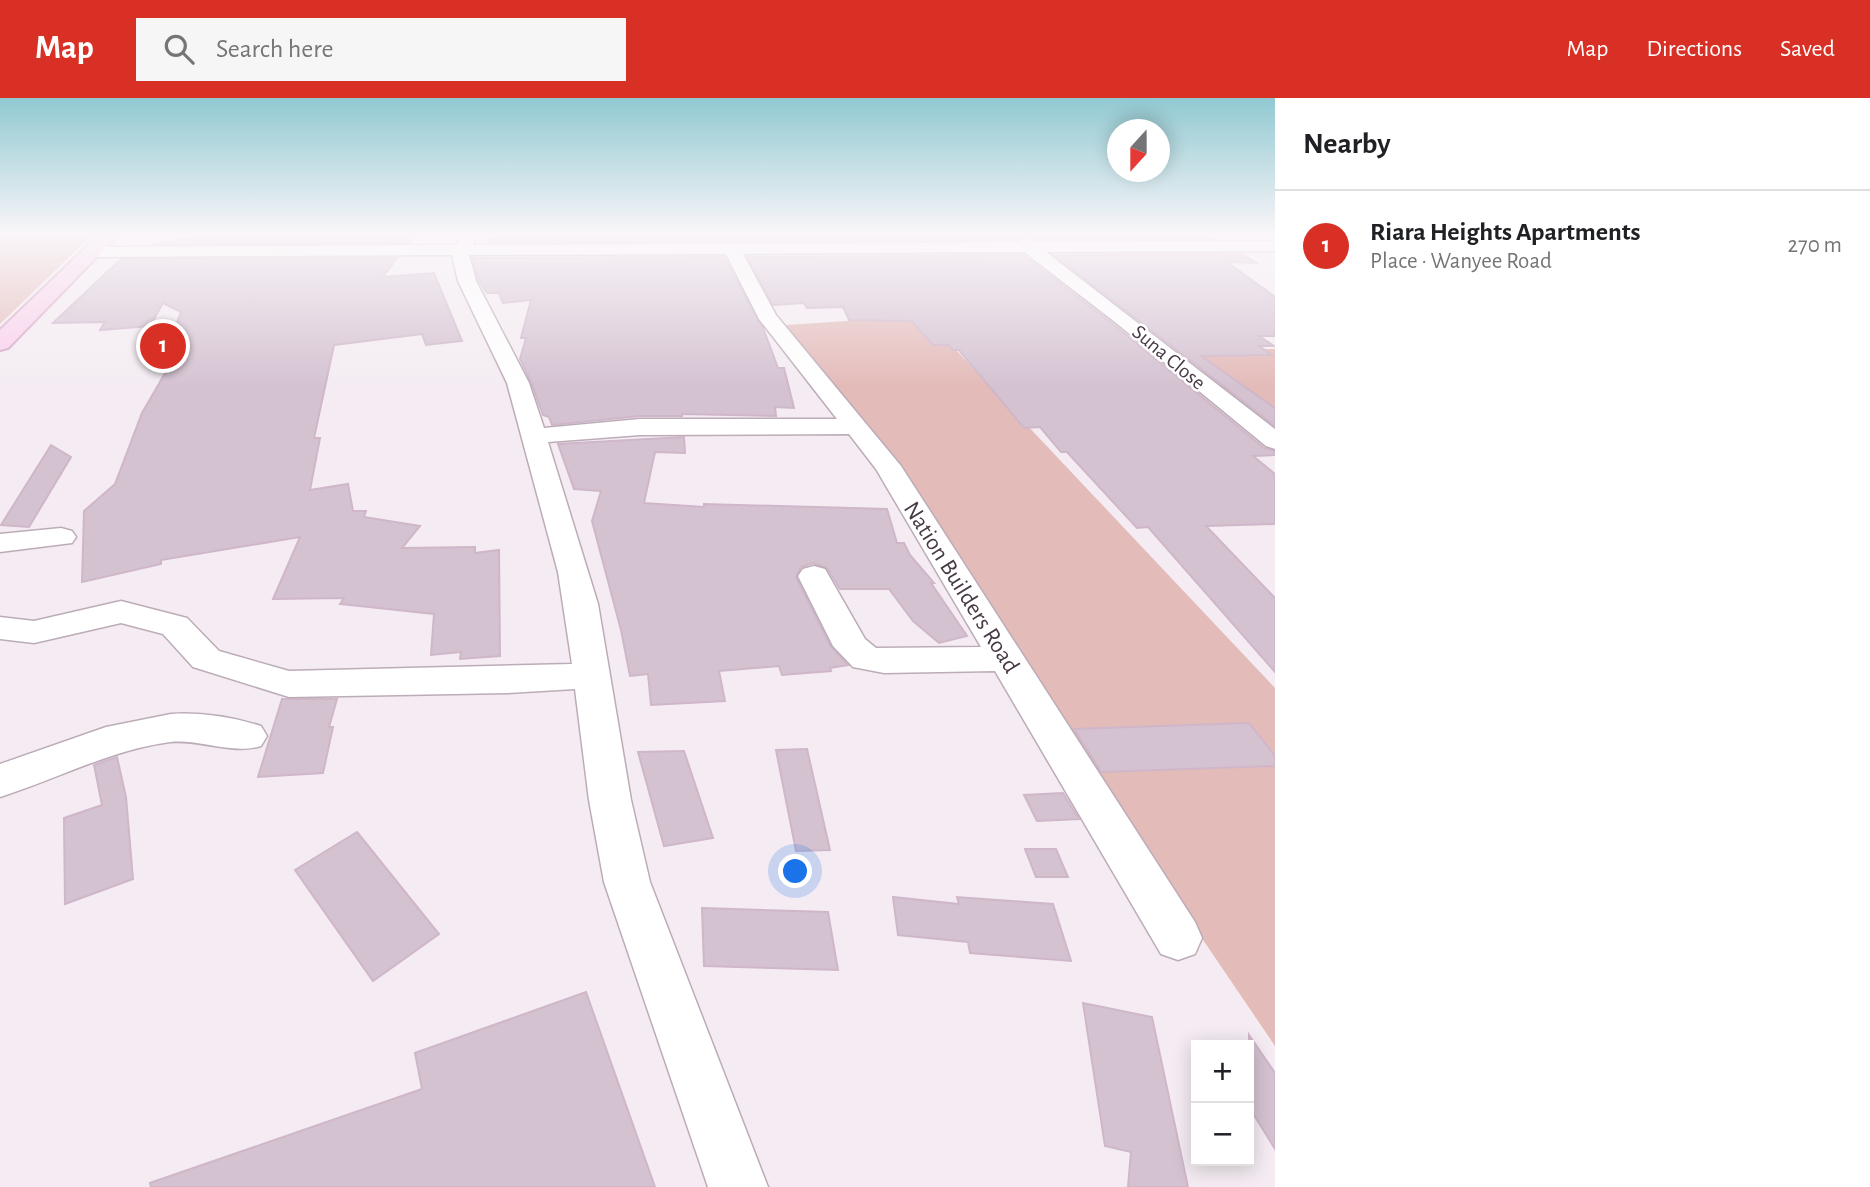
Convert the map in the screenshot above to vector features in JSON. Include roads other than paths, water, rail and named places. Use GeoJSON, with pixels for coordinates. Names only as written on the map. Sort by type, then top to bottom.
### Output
{"type":"FeatureCollection","features":[{"type":"Feature","properties":{"kind":"main road"},"geometry":{"type":"LineString","coordinates":[[0,344],[60,285]]}},
{"type":"Feature","properties":{"kind":"street"},"geometry":{"type":"LineString","coordinates":[[469,285],[518,383],[535,436],[576,582],[610,800],[627,882],[738,1187]]}},
{"type":"Feature","properties":{"kind":"street","name":"Nation Builders Road"},"geometry":{"type":"LineString","coordinates":[[750,285],[757,303],[769,319],[888,466],[1178,938]]}},
{"type":"Feature","properties":{"kind":"street","name":"Suna Close"},"geometry":{"type":"LineString","coordinates":[[1081,285],[1275,441]]}},
{"type":"Feature","properties":{"kind":"street"},"geometry":{"type":"LineString","coordinates":[[535,436],[640,427],[856,426]]}},
{"type":"Feature","properties":{"kind":"street"},"geometry":{"type":"LineString","coordinates":[[0,543],[61,537]]}},
{"type":"Feature","properties":{"kind":"street"},"geometry":{"type":"LineString","coordinates":[[814,576],[851,646],[866,659],[1006,659]]}},
{"type":"Feature","properties":{"kind":"street"},"geometry":{"type":"LineString","coordinates":[[0,628],[34,632],[121,612],[175,626],[206,659],[289,684],[508,680],[592,675]]}},
{"type":"Feature","properties":{"kind":"street"},"geometry":{"type":"LineString","coordinates":[[0,780],[117,739],[172,728],[206,729],[247,736]]}},
{"type":"Feature","properties":{"kind":"place","name":"Riara Heights Apartments"},"geometry":{"type":"Point","coordinates":[163,346]}}]}
